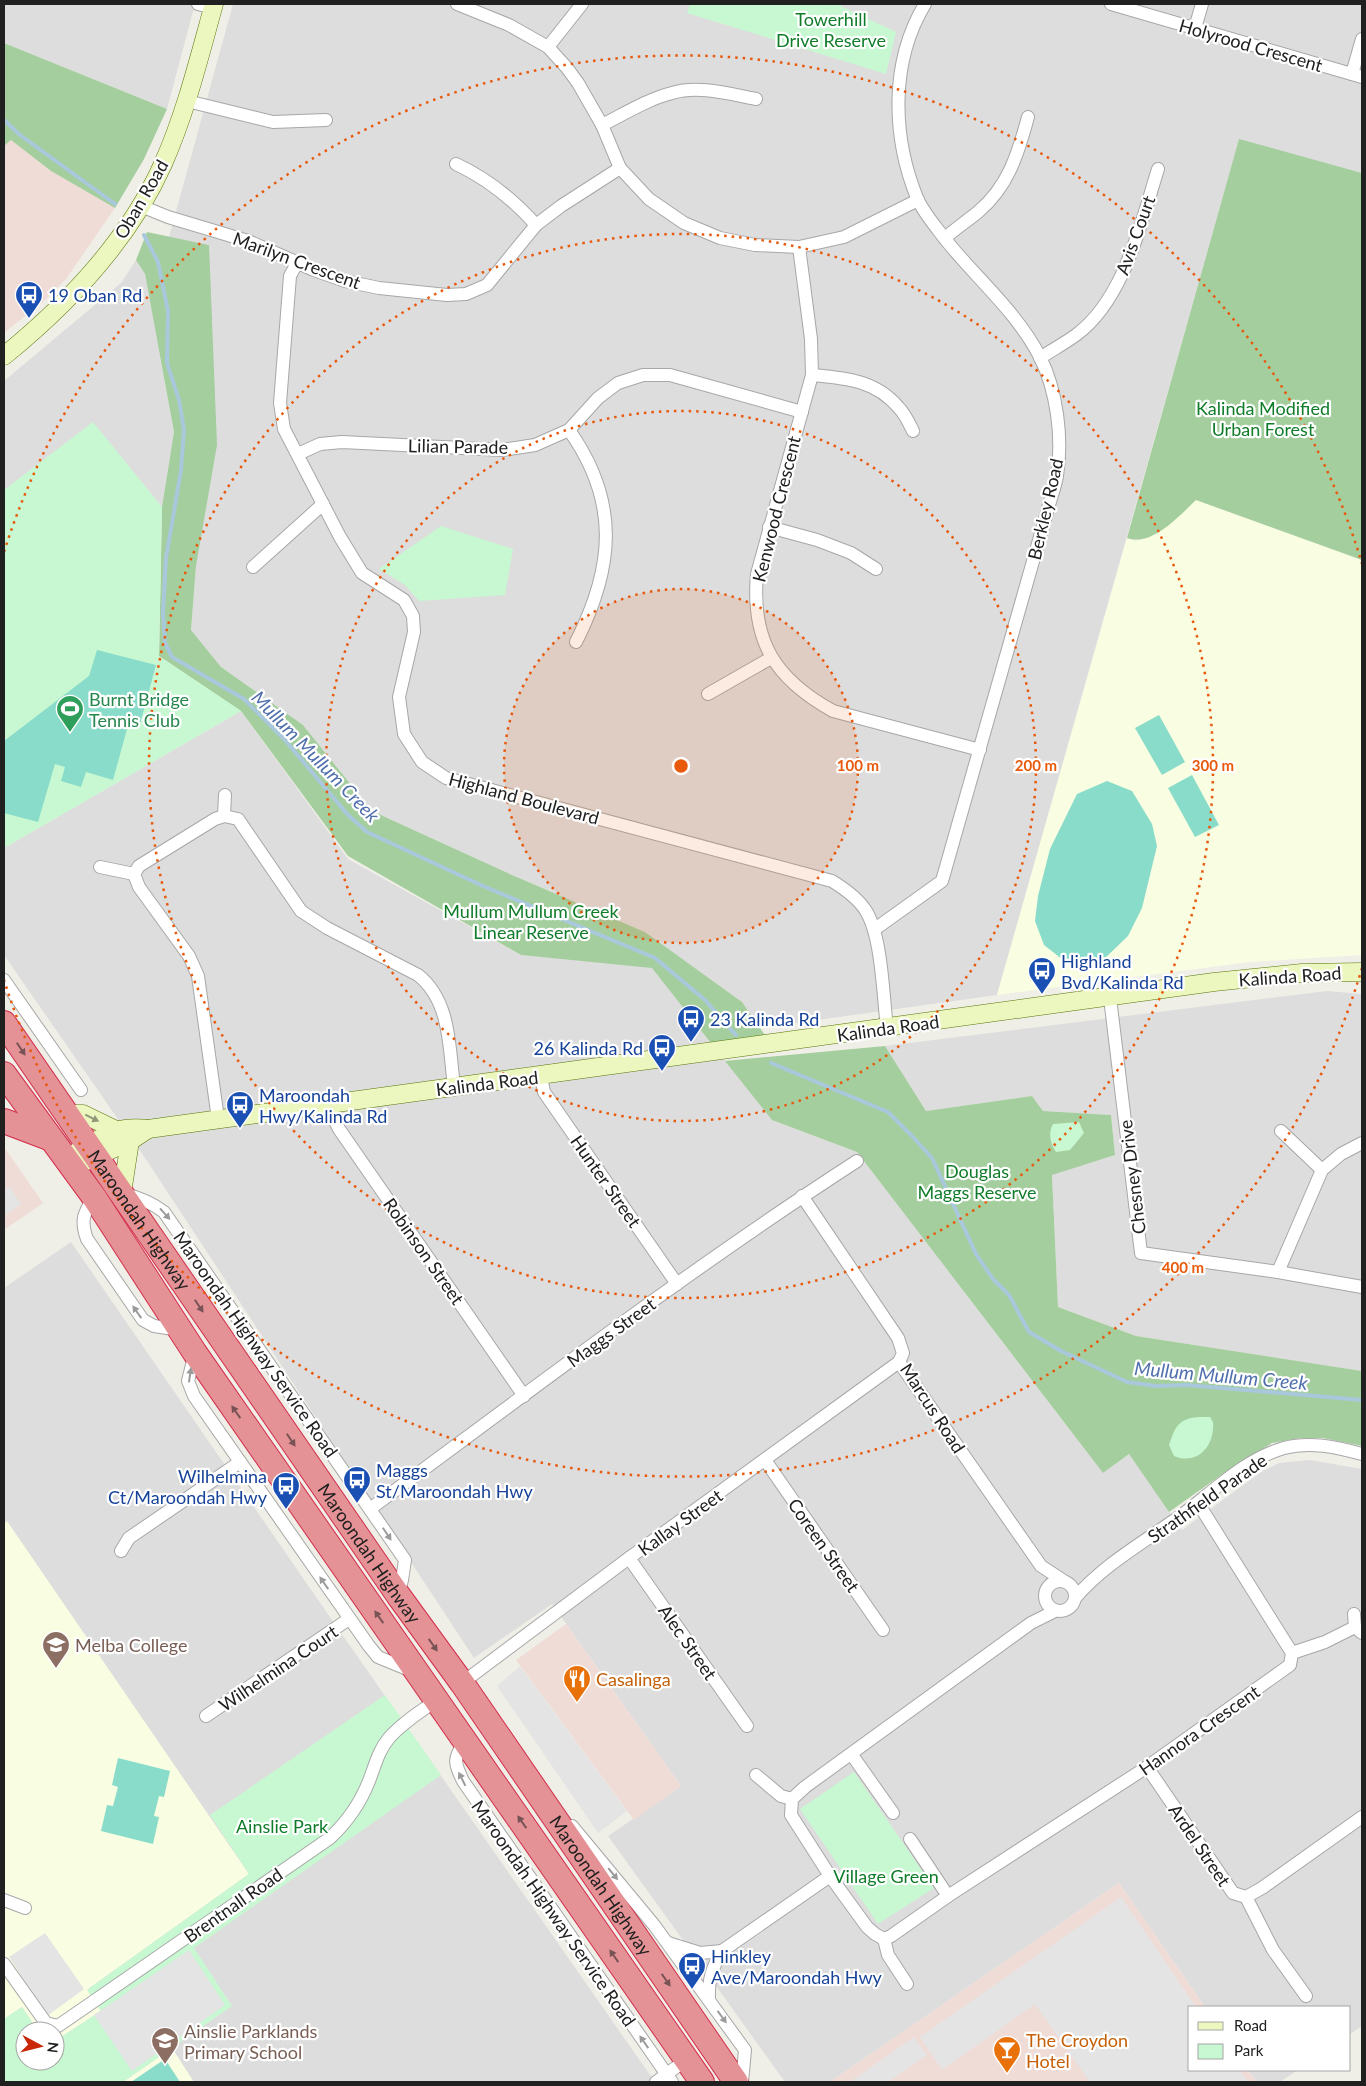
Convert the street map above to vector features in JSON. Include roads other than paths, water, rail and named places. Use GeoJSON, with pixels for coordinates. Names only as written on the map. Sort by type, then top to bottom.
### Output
{"type":"FeatureCollection","features":[{"type":"Feature","properties":{"kind":"highway","name":"Maroondah Highway"},"geometry":{"type":"LineString","coordinates":[[4,1024],[398,1595],[462,1683],[736,2082]]}},
{"type":"Feature","properties":{"kind":"highway"},"geometry":{"type":"LineString","coordinates":[[8,1089],[39,1074]]}},
{"type":"Feature","properties":{"kind":"highway","name":"Maroondah Highway"},"geometry":{"type":"LineString","coordinates":[[8,1089],[49,1138],[94,1197],[195,1353],[702,2082]]}},
{"type":"Feature","properties":{"kind":"highway"},"geometry":{"type":"LineString","coordinates":[[4,1122],[49,1138]]}},
{"type":"Feature","properties":{"kind":"highway"},"geometry":{"type":"LineString","coordinates":[[437,1700],[462,1683]]}},
{"type":"Feature","properties":{"kind":"street"},"geometry":{"type":"LineString","coordinates":[[457,4],[509,25],[548,47],[578,83],[602,125],[620,168],[649,199],[684,223],[720,238],[755,246],[799,247],[844,237],[918,200]]}},
{"type":"Feature","properties":{"kind":"street"},"geometry":{"type":"LineString","coordinates":[[548,47],[582,4]]}},
{"type":"Feature","properties":{"kind":"street","name":"Berkley Road"},"geometry":{"type":"LineString","coordinates":[[875,929],[942,881],[1056,476],[1059,445],[1056,411],[1050,383],[1040,358],[1018,324],[945,238],[918,200],[904,157],[898,105],[902,65],[916,19],[925,4]]}},
{"type":"Feature","properties":{"kind":"street","name":"Holyrood Crescent"},"geometry":{"type":"LineString","coordinates":[[1111,4],[1357,76]]}},
{"type":"Feature","properties":{"kind":"street"},"geometry":{"type":"LineString","coordinates":[[1195,28],[1202,4]]}},
{"type":"Feature","properties":{"kind":"street","name":"Oban Road"},"geometry":{"type":"LineString","coordinates":[[4,356],[57,310],[104,257],[140,206],[163,163],[187,100],[208,5]]}},
{"type":"Feature","properties":{"kind":"street"},"geometry":{"type":"LineString","coordinates":[[1357,76],[1362,39]]}},
{"type":"Feature","properties":{"kind":"street"},"geometry":{"type":"LineString","coordinates":[[602,125],[654,99],[673,92],[694,90],[756,99]]}},
{"type":"Feature","properties":{"kind":"street"},"geometry":{"type":"LineString","coordinates":[[187,100],[273,122],[326,120]]}},
{"type":"Feature","properties":{"kind":"street"},"geometry":{"type":"LineString","coordinates":[[945,238],[979,211],[1003,185],[1018,155],[1028,118]]}},
{"type":"Feature","properties":{"kind":"street"},"geometry":{"type":"LineString","coordinates":[[456,164],[496,186],[518,205],[536,225]]}},
{"type":"Feature","properties":{"kind":"street","name":"Marilyn Crescent"},"geometry":{"type":"LineString","coordinates":[[140,206],[168,217],[248,241],[297,263],[345,281],[379,288],[447,295],[466,294],[487,285],[536,225],[620,168]]}},
{"type":"Feature","properties":{"kind":"street","name":"Avis Court"},"geometry":{"type":"LineString","coordinates":[[1040,358],[1077,334],[1100,311],[1109,297],[1124,272],[1158,169]]}},
{"type":"Feature","properties":{"kind":"street","name":"Kenwood Crescent"},"geometry":{"type":"LineString","coordinates":[[799,247],[812,338],[812,374],[757,574],[755,594],[761,628],[771,658],[797,688],[814,701],[833,711],[980,750]]}},
{"type":"Feature","properties":{"kind":"street","name":"Highland Boulevard"},"geometry":{"type":"LineString","coordinates":[[297,263],[290,276],[280,403],[284,429],[362,573],[404,600],[413,616],[414,632],[399,697],[400,714],[404,734],[422,762],[434,772],[446,778],[832,881],[851,893],[866,910],[875,929],[887,1028]]}},
{"type":"Feature","properties":{"kind":"street"},"geometry":{"type":"LineString","coordinates":[[812,374],[853,378],[881,391],[900,408],[914,431]]}},
{"type":"Feature","properties":{"kind":"street","name":"Lilian Parade"},"geometry":{"type":"LineString","coordinates":[[298,454],[320,444],[342,442],[502,450],[535,444],[569,430],[605,393],[618,383],[643,375],[670,375],[802,412]]}},
{"type":"Feature","properties":{"kind":"street"},"geometry":{"type":"LineString","coordinates":[[569,430],[581,447],[598,484],[607,530],[603,570],[598,591],[576,642]]}},
{"type":"Feature","properties":{"kind":"street"},"geometry":{"type":"LineString","coordinates":[[253,567],[323,504]]}},
{"type":"Feature","properties":{"kind":"street"},"geometry":{"type":"LineString","coordinates":[[769,527],[817,540],[851,553],[876,569]]}},
{"type":"Feature","properties":{"kind":"street"},"geometry":{"type":"LineString","coordinates":[[708,694],[771,658]]}},
{"type":"Feature","properties":{"kind":"street"},"geometry":{"type":"LineString","coordinates":[[224,816],[225,795]]}},
{"type":"Feature","properties":{"kind":"street"},"geometry":{"type":"LineString","coordinates":[[134,874],[139,866],[215,819],[224,816],[238,819],[301,911],[327,928],[428,982],[437,995],[446,1024],[454,1087]]}},
{"type":"Feature","properties":{"kind":"street"},"geometry":{"type":"LineString","coordinates":[[100,867],[134,874]]}},
{"type":"Feature","properties":{"kind":"street"},"geometry":{"type":"LineString","coordinates":[[134,874],[139,887],[190,956],[198,976],[218,1119]]}},
{"type":"Feature","properties":{"kind":"street","name":"Kalinda Road"},"geometry":{"type":"LineString","coordinates":[[68,1163],[123,1135],[130,1127],[148,1129],[1110,998],[1214,982],[1302,973],[1362,972]]}},
{"type":"Feature","properties":{"kind":"street"},"geometry":{"type":"LineString","coordinates":[[6,987],[81,1090]]}},
{"type":"Feature","properties":{"kind":"street","name":"Chesney Drive"},"geometry":{"type":"LineString","coordinates":[[1110,998],[1141,1253],[1362,1286]]}},
{"type":"Feature","properties":{"kind":"street","name":"Hunter Street"},"geometry":{"type":"LineString","coordinates":[[541,1076],[544,1092],[677,1284]]}},
{"type":"Feature","properties":{"kind":"street","name":"Robinson Street"},"geometry":{"type":"LineString","coordinates":[[331,1104],[332,1115],[340,1129],[524,1396]]}},
{"type":"Feature","properties":{"kind":"street"},"geometry":{"type":"LineString","coordinates":[[66,1114],[83,1114],[123,1135],[122,1193]]}},
{"type":"Feature","properties":{"kind":"street"},"geometry":{"type":"LineString","coordinates":[[1281,1131],[1322,1170]]}},
{"type":"Feature","properties":{"kind":"street"},"geometry":{"type":"LineString","coordinates":[[1278,1272],[1322,1170],[1341,1154],[1362,1143]]}},
{"type":"Feature","properties":{"kind":"street","name":"Maggs Street"},"geometry":{"type":"LineString","coordinates":[[370,1509],[677,1284],[802,1196],[857,1161]]}},
{"type":"Feature","properties":{"kind":"street","name":"Maroondah Highway Service Road"},"geometry":{"type":"LineString","coordinates":[[122,1193],[139,1197],[164,1212],[370,1509],[405,1560],[398,1595]]}},
{"type":"Feature","properties":{"kind":"street","name":"Marcus Road"},"geometry":{"type":"LineString","coordinates":[[802,1196],[898,1338],[903,1353],[899,1362],[1041,1566],[1065,1581]]}},
{"type":"Feature","properties":{"kind":"street"},"geometry":{"type":"LineString","coordinates":[[195,1353],[188,1381],[194,1396],[349,1619],[378,1658],[419,1674]]}},
{"type":"Feature","properties":{"kind":"street","name":"Kallay Street"},"geometry":{"type":"LineString","coordinates":[[462,1683],[629,1558],[899,1362]]}},
{"type":"Feature","properties":{"kind":"street","name":"Strathfield Parade"},"geometry":{"type":"LineString","coordinates":[[1075,1598],[1091,1580],[1198,1503],[1237,1472],[1258,1459],[1297,1445],[1330,1446],[1362,1454]]}},
{"type":"Feature","properties":{"kind":"street","name":"Coreen Street"},"geometry":{"type":"LineString","coordinates":[[765,1460],[883,1630]]}},
{"type":"Feature","properties":{"kind":"street"},"geometry":{"type":"LineString","coordinates":[[121,1551],[130,1538],[240,1462]]}},
{"type":"Feature","properties":{"kind":"street"},"geometry":{"type":"LineString","coordinates":[[1198,1503],[1292,1653],[1359,1630],[1354,1614]]}},
{"type":"Feature","properties":{"kind":"street","name":"Alec Street"},"geometry":{"type":"LineString","coordinates":[[629,1558],[747,1726]]}},
{"type":"Feature","properties":{"kind":"street","name":"Marcus Road"},"geometry":{"type":"LineString","coordinates":[[1041,1566],[1044,1594]]}},
{"type":"Feature","properties":{"kind":"street"},"geometry":{"type":"LineString","coordinates":[[1031,1623],[1041,1607],[1044,1594],[1050,1584],[1054,1582],[1091,1580]]}},
{"type":"Feature","properties":{"kind":"street"},"geometry":{"type":"LineString","coordinates":[[1044,1594],[1047,1605],[1055,1610],[1060,1611],[1070,1607],[1075,1598],[1074,1589],[1065,1581]]}},
{"type":"Feature","properties":{"kind":"street"},"geometry":{"type":"LineString","coordinates":[[907,1984],[888,1955],[884,1939],[867,1927],[830,1876],[791,1815],[792,1799],[805,1787],[852,1755],[1031,1623],[1055,1610]]}},
{"type":"Feature","properties":{"kind":"street","name":"Wilhelmina Court"},"geometry":{"type":"LineString","coordinates":[[206,1716],[349,1619]]}},
{"type":"Feature","properties":{"kind":"street","name":"Hannora Crescent"},"geometry":{"type":"LineString","coordinates":[[884,1939],[1147,1768],[1290,1665],[1292,1653]]}},
{"type":"Feature","properties":{"kind":"street","name":"Brentnall Road"},"geometry":{"type":"LineString","coordinates":[[4,1964],[46,2023],[58,2026],[330,1838],[344,1825],[357,1807],[370,1779],[377,1757],[388,1739],[406,1722],[437,1700]]}},
{"type":"Feature","properties":{"kind":"street","name":"Maroondah Highway Service Road"},"geometry":{"type":"LineString","coordinates":[[465,1741],[455,1756],[456,1766],[463,1781],[665,2080]]}},
{"type":"Feature","properties":{"kind":"street"},"geometry":{"type":"LineString","coordinates":[[852,1755],[893,1813]]}},
{"type":"Feature","properties":{"kind":"street","name":"Ardel Street"},"geometry":{"type":"LineString","coordinates":[[1147,1768],[1232,1893],[1246,1897],[1262,1888],[1362,1817]]}},
{"type":"Feature","properties":{"kind":"street"},"geometry":{"type":"LineString","coordinates":[[756,1775],[781,1796],[792,1799]]}},
{"type":"Feature","properties":{"kind":"street"},"geometry":{"type":"LineString","coordinates":[[533,1787],[571,1824],[609,1869],[668,1944],[745,2050],[742,2082]]}},
{"type":"Feature","properties":{"kind":"street"},"geometry":{"type":"LineString","coordinates":[[910,1839],[948,1896]]}},
{"type":"Feature","properties":{"kind":"street"},"geometry":{"type":"LineString","coordinates":[[709,2000],[708,1987],[712,1968],[722,1951],[830,1876]]}},
{"type":"Feature","properties":{"kind":"street"},"geometry":{"type":"LineString","coordinates":[[1246,1897],[1273,1950],[1306,1996]]}},
{"type":"Feature","properties":{"kind":"street"},"geometry":{"type":"LineString","coordinates":[[4,1900],[25,1908]]}},
{"type":"Feature","properties":{"kind":"street"},"geometry":{"type":"LineString","coordinates":[[668,1944],[700,1953],[722,1951]]}},
{"type":"Feature","properties":{"kind":"street"},"geometry":{"type":"LineString","coordinates":[[665,2080],[687,2059]]}},
{"type":"Feature","properties":{"kind":"waterway","name":"Mullum Mullum Creek"},"geometry":{"type":"LineString","coordinates":[[4,120],[20,135],[115,204]]}},
{"type":"Feature","properties":{"kind":"waterway","name":"Mullum Mullum Creek"},"geometry":{"type":"LineString","coordinates":[[144,235],[158,262],[168,311],[167,363],[179,400],[184,430],[181,470],[166,558],[163,613],[165,643],[172,657],[244,699],[285,740],[348,815],[367,832],[483,886],[655,958],[705,1000],[736,1035]]}},
{"type":"Feature","properties":{"kind":"waterway","name":"Mullum Mullum Creek"},"geometry":{"type":"LineString","coordinates":[[771,1063],[888,1112],[932,1158],[976,1254],[993,1279],[1009,1295],[1029,1332],[1061,1351],[1127,1382],[1156,1386],[1187,1385],[1362,1400]]}},
{"type":"Feature","properties":{"kind":"place","name":"19 Oban Rd"},"geometry":{"type":"Point","coordinates":[29,319]}},
{"type":"Feature","properties":{"kind":"place","name":"Burnt Bridge Tennis Club"},"geometry":{"type":"Point","coordinates":[70,733]}},
{"type":"Feature","properties":{"kind":"place","name":"Highland Bvd/Kalinda Rd"},"geometry":{"type":"Point","coordinates":[1042,995]}},
{"type":"Feature","properties":{"kind":"place","name":"23 Kalinda Rd"},"geometry":{"type":"Point","coordinates":[691,1043]}},
{"type":"Feature","properties":{"kind":"place","name":"26 Kalinda Rd"},"geometry":{"type":"Point","coordinates":[662,1072]}},
{"type":"Feature","properties":{"kind":"place","name":"Maroondah Hwy/Kalinda Rd"},"geometry":{"type":"Point","coordinates":[240,1129]}},
{"type":"Feature","properties":{"kind":"place","name":"Maggs St/Maroondah Hwy"},"geometry":{"type":"Point","coordinates":[357,1504]}},
{"type":"Feature","properties":{"kind":"place","name":"Wilhelmina Ct/Maroondah Hwy"},"geometry":{"type":"Point","coordinates":[286,1510]}},
{"type":"Feature","properties":{"kind":"place","name":"Melba College"},"geometry":{"type":"Point","coordinates":[56,1669]}},
{"type":"Feature","properties":{"kind":"place","name":"Casalinga"},"geometry":{"type":"Point","coordinates":[577,1703]}},
{"type":"Feature","properties":{"kind":"place","name":"Hinkley Ave/Maroondah Hwy"},"geometry":{"type":"Point","coordinates":[692,1990]}},
{"type":"Feature","properties":{"kind":"place","name":"Ainslie Parklands Primary School"},"geometry":{"type":"Point","coordinates":[165,2065]}},
{"type":"Feature","properties":{"kind":"place","name":"The Croydon Hotel"},"geometry":{"type":"Point","coordinates":[1007,2074]}},
{"type":"Feature","properties":{"kind":"park label","name":"Towerhill Drive Reserve"},"geometry":{"type":"Point","coordinates":[831,29]}},
{"type":"Feature","properties":{"kind":"park label","name":"Kalinda Modified Urban Forest"},"geometry":{"type":"Point","coordinates":[1263,418]}},
{"type":"Feature","properties":{"kind":"park label","name":"Mullum Mullum Creek Linear Reserve"},"geometry":{"type":"Point","coordinates":[531,921]}},
{"type":"Feature","properties":{"kind":"park label","name":"Douglas Maggs Reserve"},"geometry":{"type":"Point","coordinates":[977,1181]}},
{"type":"Feature","properties":{"kind":"park label","name":"Ainslie Park"},"geometry":{"type":"Point","coordinates":[282,1826]}},
{"type":"Feature","properties":{"kind":"park label","name":"Village Green"},"geometry":{"type":"Point","coordinates":[886,1876]}}]}
